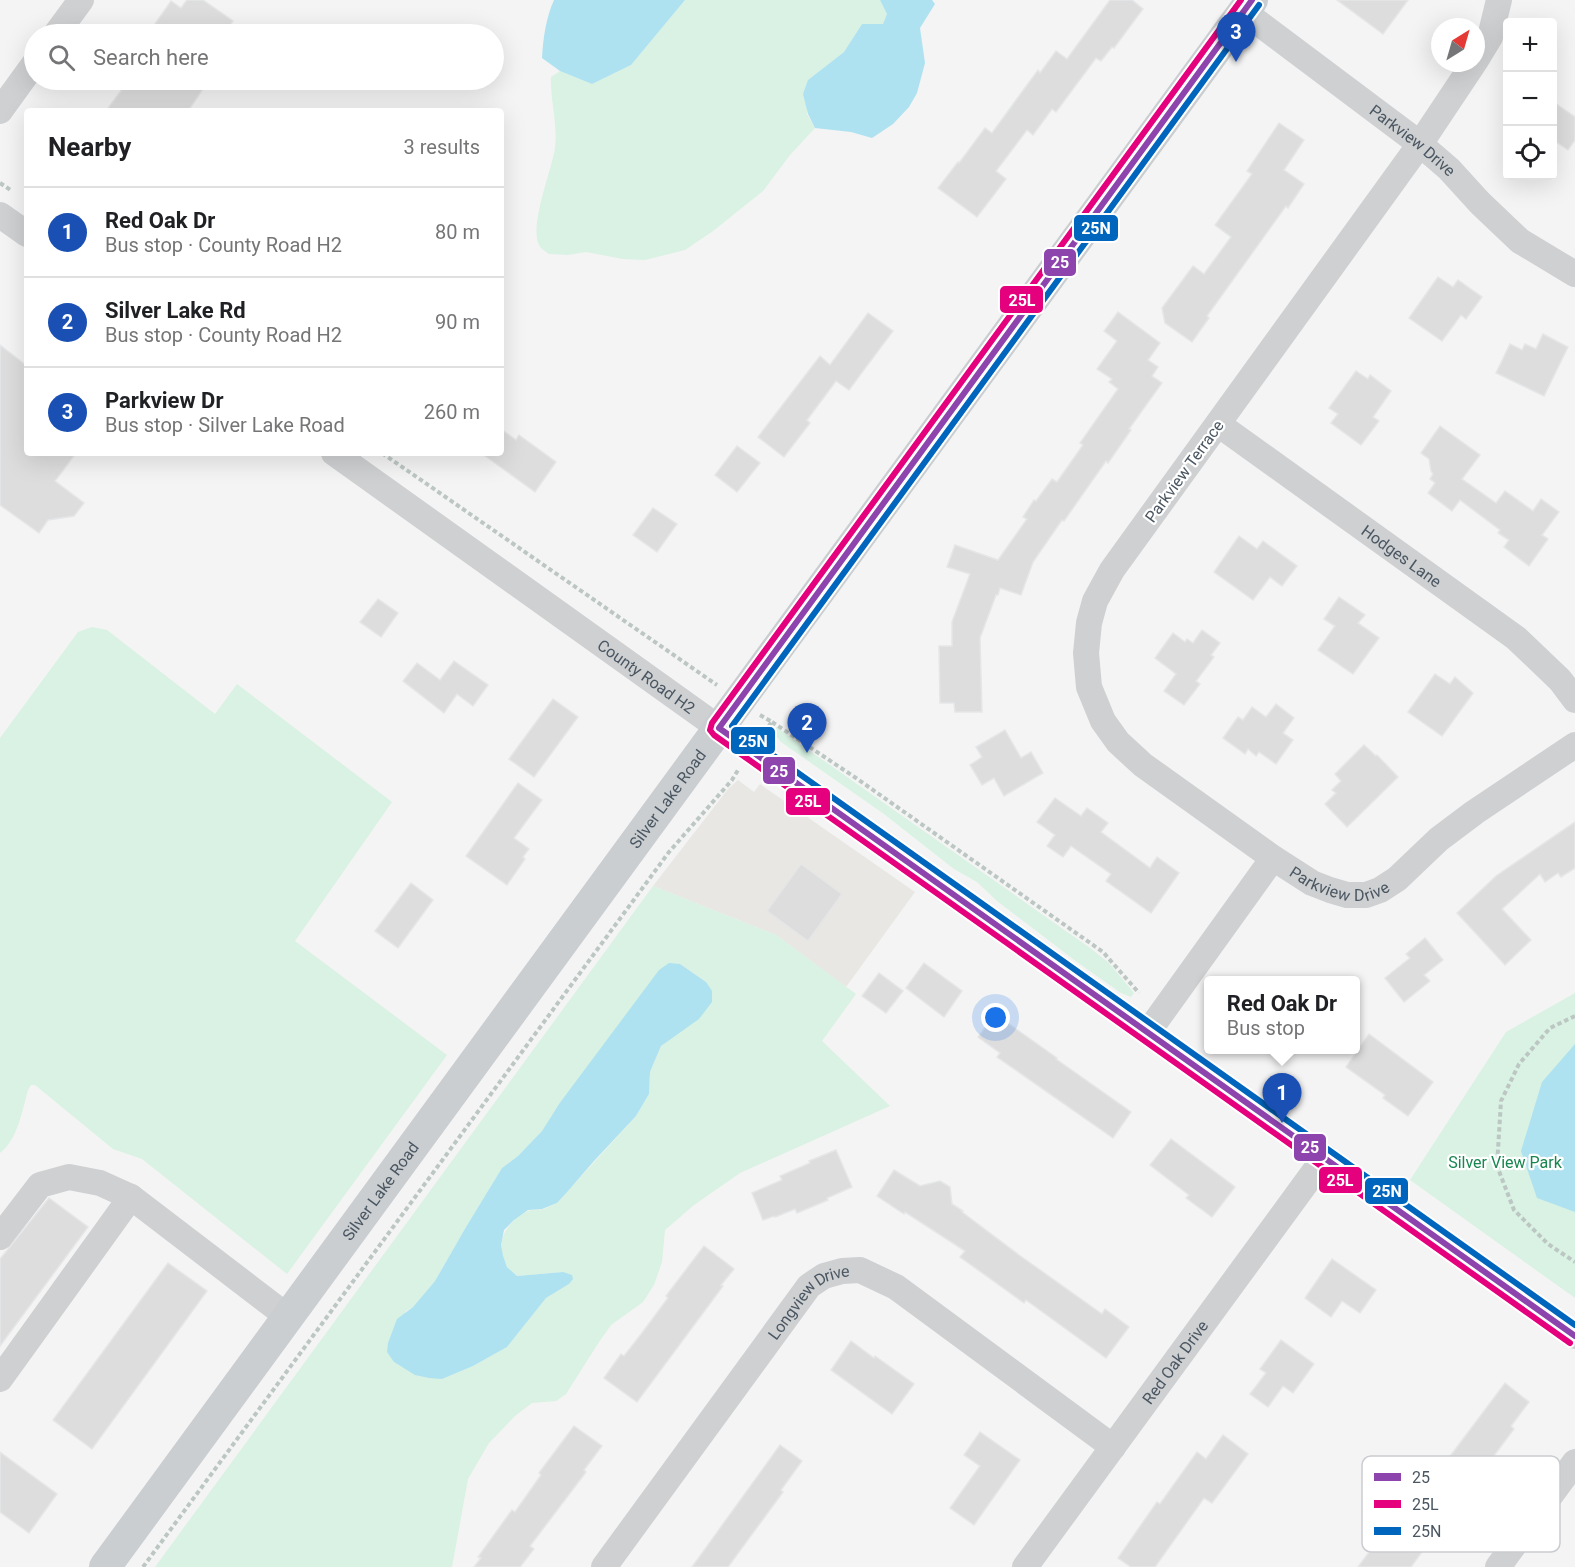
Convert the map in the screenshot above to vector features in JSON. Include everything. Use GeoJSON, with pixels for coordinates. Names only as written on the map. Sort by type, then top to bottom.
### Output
{"type":"FeatureCollection","features":[{"type":"Feature","properties":{"kind":"main road","name":"Silver Lake Road"},"geometry":{"type":"LineString","coordinates":[[105,1567],[1248,6]]}},
{"type":"Feature","properties":{"kind":"street"},"geometry":{"type":"LineString","coordinates":[[63,24],[81,0]]}},
{"type":"Feature","properties":{"kind":"street","name":"Parkview Terrace"},"geometry":{"type":"LineString","coordinates":[[1485,46],[1490,38],[1499,0]]}},
{"type":"Feature","properties":{"kind":"street","name":"Parkview Drive"},"geometry":{"type":"LineString","coordinates":[[1248,6],[1277,36],[1420,144],[1449,169],[1520,241],[1575,274]]}},
{"type":"Feature","properties":{"kind":"street","name":"Parkview Terrace"},"geometry":{"type":"LineString","coordinates":[[1273,858],[1143,765],[1118,742],[1103,721],[1089,687],[1086,653],[1089,623],[1095,601],[1112,570],[1420,144],[1468,72]]}},
{"type":"Feature","properties":{"kind":"street"},"geometry":{"type":"LineString","coordinates":[[0,111],[24,78]]}},
{"type":"Feature","properties":{"kind":"street"},"geometry":{"type":"LineString","coordinates":[[0,215],[24,232]]}},
{"type":"Feature","properties":{"kind":"street","name":"Hodges Lane"},"geometry":{"type":"LineString","coordinates":[[1218,424],[1516,638],[1560,680],[1575,700]]}},
{"type":"Feature","properties":{"kind":"street","name":"County Road H2"},"geometry":{"type":"LineString","coordinates":[[338,456],[751,751],[1155,1023],[1325,1157],[1575,1336]]}},
{"type":"Feature","properties":{"kind":"street","name":"Parkview Drive"},"geometry":{"type":"LineString","coordinates":[[1155,1023],[1273,858],[1312,883],[1347,895],[1366,895],[1380,890],[1397,879],[1439,840],[1475,812],[1575,745]]}},
{"type":"Feature","properties":{"kind":"street","name":"Red Oak Drive"},"geometry":{"type":"LineString","coordinates":[[1025,1567],[1325,1157]]}},
{"type":"Feature","properties":{"kind":"street"},"geometry":{"type":"LineString","coordinates":[[0,1237],[40,1185],[69,1177],[100,1183],[131,1197],[288,1317]]}},
{"type":"Feature","properties":{"kind":"street"},"geometry":{"type":"LineString","coordinates":[[0,1379],[131,1197]]}},
{"type":"Feature","properties":{"kind":"street","name":"Longview Drive"},"geometry":{"type":"LineString","coordinates":[[604,1567],[809,1286],[824,1275],[860,1270],[896,1287],[1113,1447]]}},
{"type":"Feature","properties":{"kind":"street"},"geometry":{"type":"LineString","coordinates":[[1560,1482],[1575,1462]]}},
{"type":"Feature","properties":{"kind":"street"},"geometry":{"type":"LineString","coordinates":[[1498,1567],[1509,1552]]}},
{"type":"Feature","properties":{"kind":"path"},"geometry":{"type":"LineString","coordinates":[[386,456],[740,701],[856,778],[1102,952],[1140,994],[1155,1023]]}},
{"type":"Feature","properties":{"kind":"path"},"geometry":{"type":"LineString","coordinates":[[143,1567],[669,852],[732,780],[771,722]]}},
{"type":"Feature","properties":{"kind":"path"},"geometry":{"type":"LineString","coordinates":[[1575,1016],[1550,1028],[1519,1064],[1501,1101],[1497,1166],[1514,1210],[1548,1244],[1575,1262]]}},
{"type":"Feature","properties":{"kind":"shaded area"},"geometry":{"type":"Polygon","coordinates":[[[738,780],[754,792],[760,784],[915,892],[846,987],[776,935],[653,886],[728,789],[738,780]]]}},
{"type":"Feature","properties":{"kind":"green space"},"geometry":{"type":"Polygon","coordinates":[[[685,0],[880,0],[887,14],[883,24],[862,24],[844,52],[808,80],[807,114],[815,128],[790,155],[763,191],[713,231],[685,250],[645,260],[623,259],[586,252],[568,255],[549,254],[540,246],[537,225],[555,148],[556,130],[551,77],[560,71],[592,84],[631,65],[685,0]]]}},
{"type":"Feature","properties":{"kind":"green space"},"geometry":{"type":"Polygon","coordinates":[[[92,627],[107,630],[215,714],[237,684],[392,802],[295,941],[447,1055],[287,1274],[142,1159],[113,1149],[35,1085],[31,1085],[28,1090],[15,1132],[0,1153],[0,738],[78,632],[92,627]]]}},
{"type":"Feature","properties":{"kind":"green space"},"geometry":{"type":"Polygon","coordinates":[[[776,727],[1090,948],[1109,963],[1134,993],[1131,997],[1121,993],[1077,962],[997,901],[977,882],[954,869],[884,814],[781,742],[773,732],[776,727]]]}},
{"type":"Feature","properties":{"kind":"green space"},"geometry":{"type":"Polygon","coordinates":[[[653,886],[776,935],[856,994],[822,1041],[890,1106],[740,1173],[694,1205],[665,1230],[662,1262],[654,1285],[643,1302],[611,1325],[566,1394],[556,1401],[532,1403],[515,1416],[489,1443],[468,1479],[452,1567],[155,1567],[653,886]],[[680,964],[559,1104],[542,1131],[518,1156],[502,1168],[435,1281],[413,1307],[406,1311],[388,1343],[394,1362],[442,1379],[473,1366],[507,1347],[546,1298],[569,1284],[563,1272],[517,1276],[503,1258],[501,1250],[504,1235],[519,1216],[557,1203],[636,1116],[649,1094],[650,1072],[661,1046],[674,1036],[706,982],[680,964]]]}},
{"type":"Feature","properties":{"kind":"green space","name":"Silver View Park"},"geometry":{"type":"Polygon","coordinates":[[[1575,993],[1575,1298],[1410,1180],[1506,1032],[1575,993]]]}},
{"type":"Feature","properties":{"kind":"water"},"geometry":{"type":"Polygon","coordinates":[[[554,0],[685,0],[631,65],[592,84],[560,71],[542,58],[545,28],[554,0]]]}},
{"type":"Feature","properties":{"kind":"water"},"geometry":{"type":"Polygon","coordinates":[[[880,0],[932,0],[935,4],[920,28],[925,63],[917,93],[909,107],[893,124],[872,138],[851,132],[815,128],[808,114],[803,94],[808,80],[844,52],[862,24],[883,24],[887,14],[880,0]]]}},
{"type":"Feature","properties":{"kind":"water"},"geometry":{"type":"Polygon","coordinates":[[[669,963],[680,964],[706,982],[712,991],[712,1002],[699,1019],[661,1046],[650,1072],[649,1094],[636,1116],[568,1191],[557,1203],[542,1209],[528,1210],[504,1230],[501,1245],[503,1256],[507,1267],[517,1276],[563,1272],[572,1275],[573,1279],[546,1298],[507,1347],[473,1366],[442,1379],[415,1375],[394,1362],[387,1352],[397,1319],[413,1307],[435,1281],[502,1168],[518,1156],[542,1131],[559,1104],[659,970],[669,963]]]}},
{"type":"Feature","properties":{"kind":"water"},"geometry":{"type":"Polygon","coordinates":[[[1575,1044],[1575,1212],[1537,1198],[1521,1151],[1542,1082],[1575,1044]]]}},
{"type":"Feature","properties":{"kind":"building"},"geometry":{"type":"Polygon","coordinates":[[[187,0],[203,0],[233,21],[231,24],[155,24],[171,1],[181,8],[187,0]]]}},
{"type":"Feature","properties":{"kind":"building"},"geometry":{"type":"Polygon","coordinates":[[[1110,0],[1132,0],[1143,9],[1114,48],[1112,47],[1101,61],[1096,58],[1056,112],[1052,109],[1033,135],[1027,130],[996,171],[1006,179],[977,217],[938,188],[985,128],[992,133],[1038,70],[1040,73],[1056,51],[1067,59],[1110,0]]]}},
{"type":"Feature","properties":{"kind":"building"},"geometry":{"type":"Polygon","coordinates":[[[1337,0],[1408,0],[1383,34],[1337,0]]]}},
{"type":"Feature","properties":{"kind":"building"},"geometry":{"type":"Polygon","coordinates":[[[122,90],[202,90],[190,108],[108,108],[122,90]]]}},
{"type":"Feature","properties":{"kind":"building"},"geometry":{"type":"Polygon","coordinates":[[[1557,104],[1575,117],[1575,140],[1568,150],[1557,142],[1557,104]]]}},
{"type":"Feature","properties":{"kind":"building"},"geometry":{"type":"Polygon","coordinates":[[[1279,123],[1304,140],[1284,170],[1304,184],[1207,316],[1209,318],[1192,342],[1165,323],[1162,308],[1193,266],[1204,274],[1231,237],[1215,225],[1252,174],[1247,171],[1279,123]]]}},
{"type":"Feature","properties":{"kind":"building"},"geometry":{"type":"Polygon","coordinates":[[[1438,277],[1453,287],[1458,280],[1482,297],[1466,319],[1461,315],[1442,341],[1409,318],[1438,277]]]}},
{"type":"Feature","properties":{"kind":"building"},"geometry":{"type":"Polygon","coordinates":[[[1118,312],[1160,343],[1148,360],[1158,367],[1152,376],[1162,383],[1108,463],[1106,461],[1033,562],[1021,595],[1000,588],[980,638],[982,712],[955,712],[954,703],[940,703],[939,646],[952,646],[952,622],[970,574],[947,567],[955,545],[998,560],[1027,519],[1023,517],[1034,500],[1036,501],[1052,479],[1057,482],[1083,445],[1080,443],[1118,389],[1109,382],[1112,379],[1097,369],[1117,341],[1104,331],[1118,312]]]}},
{"type":"Feature","properties":{"kind":"building"},"geometry":{"type":"Polygon","coordinates":[[[868,313],[893,331],[849,390],[836,381],[807,420],[810,423],[784,457],[758,437],[820,356],[830,365],[868,313]]]}},
{"type":"Feature","properties":{"kind":"building"},"geometry":{"type":"Polygon","coordinates":[[[1543,334],[1568,347],[1544,396],[1496,373],[1510,344],[1522,350],[1525,344],[1536,349],[1543,334]]]}},
{"type":"Feature","properties":{"kind":"building"},"geometry":{"type":"Polygon","coordinates":[[[0,345],[24,364],[24,456],[74,456],[55,481],[84,503],[74,516],[48,520],[39,533],[0,505],[0,345]]]}},
{"type":"Feature","properties":{"kind":"building"},"geometry":{"type":"Polygon","coordinates":[[[1356,371],[1368,379],[1370,375],[1391,391],[1373,417],[1379,421],[1361,445],[1331,423],[1338,414],[1329,408],[1356,371]]]}},
{"type":"Feature","properties":{"kind":"building"},"geometry":{"type":"Polygon","coordinates":[[[1440,426],[1480,455],[1462,479],[1496,503],[1505,491],[1533,511],[1541,499],[1559,512],[1542,535],[1548,539],[1529,566],[1504,547],[1509,540],[1498,533],[1500,530],[1460,500],[1452,511],[1428,493],[1435,483],[1430,479],[1433,474],[1429,459],[1421,453],[1440,426]]]}},
{"type":"Feature","properties":{"kind":"building"},"geometry":{"type":"Polygon","coordinates":[[[504,431],[516,440],[519,435],[556,462],[535,492],[485,456],[504,456],[504,431]]]}},
{"type":"Feature","properties":{"kind":"building"},"geometry":{"type":"Polygon","coordinates":[[[737,446],[760,463],[737,492],[715,475],[737,446]]]}},
{"type":"Feature","properties":{"kind":"building"},"geometry":{"type":"Polygon","coordinates":[[[653,508],[677,524],[657,552],[633,535],[653,508]]]}},
{"type":"Feature","properties":{"kind":"building"},"geometry":{"type":"Polygon","coordinates":[[[1239,536],[1257,549],[1263,541],[1297,566],[1282,586],[1270,577],[1253,600],[1214,572],[1239,536]]]}},
{"type":"Feature","properties":{"kind":"building"},"geometry":{"type":"Polygon","coordinates":[[[1339,597],[1365,615],[1358,623],[1379,638],[1353,674],[1318,650],[1335,626],[1324,619],[1339,597]]]}},
{"type":"Feature","properties":{"kind":"building"},"geometry":{"type":"Polygon","coordinates":[[[378,599],[398,613],[381,637],[360,622],[378,599]]]}},
{"type":"Feature","properties":{"kind":"building"},"geometry":{"type":"Polygon","coordinates":[[[1202,630],[1220,643],[1211,655],[1214,657],[1196,681],[1200,684],[1184,705],[1164,691],[1176,674],[1155,658],[1173,633],[1185,642],[1187,639],[1193,643],[1202,630]]]}},
{"type":"Feature","properties":{"kind":"building"},"geometry":{"type":"Polygon","coordinates":[[[454,661],[488,685],[473,706],[457,694],[444,713],[403,681],[417,663],[440,680],[454,661]]]}},
{"type":"Feature","properties":{"kind":"building"},"geometry":{"type":"Polygon","coordinates":[[[1435,674],[1450,684],[1455,677],[1473,693],[1442,736],[1408,712],[1435,674]]]}},
{"type":"Feature","properties":{"kind":"building"},"geometry":{"type":"Polygon","coordinates":[[[553,699],[578,717],[534,777],[509,759],[553,699]]]}},
{"type":"Feature","properties":{"kind":"building"},"geometry":{"type":"Polygon","coordinates":[[[1276,704],[1294,718],[1283,733],[1293,740],[1276,764],[1259,752],[1256,756],[1248,749],[1245,754],[1223,738],[1238,717],[1243,720],[1252,707],[1266,717],[1276,704]]]}},
{"type":"Feature","properties":{"kind":"building"},"geometry":{"type":"Polygon","coordinates":[[[1005,730],[1021,758],[1031,752],[1043,773],[1004,796],[994,778],[982,785],[970,765],[982,757],[976,747],[1005,730]]]}},
{"type":"Feature","properties":{"kind":"building"},"geometry":{"type":"Polygon","coordinates":[[[1364,745],[1398,777],[1347,827],[1325,804],[1336,793],[1332,790],[1341,781],[1335,774],[1364,745]]]}},
{"type":"Feature","properties":{"kind":"building"},"geometry":{"type":"Polygon","coordinates":[[[518,783],[542,800],[514,838],[529,849],[523,857],[525,859],[507,885],[466,856],[518,783]]]}},
{"type":"Feature","properties":{"kind":"building"},"geometry":{"type":"Polygon","coordinates":[[[1055,798],[1081,816],[1087,808],[1108,823],[1101,832],[1150,868],[1157,857],[1179,873],[1151,913],[1106,881],[1111,874],[1071,846],[1063,857],[1047,846],[1055,835],[1037,822],[1055,798]]]}},
{"type":"Feature","properties":{"kind":"building"},"geometry":{"type":"Polygon","coordinates":[[[1575,822],[1575,868],[1561,877],[1558,873],[1545,882],[1540,874],[1502,909],[1531,940],[1505,965],[1457,913],[1496,876],[1575,822]]]}},
{"type":"Feature","properties":{"kind":"building"},"geometry":{"type":"Polygon","coordinates":[[[801,864],[842,894],[808,941],[767,911],[801,864]]]}},
{"type":"Feature","properties":{"kind":"building"},"geometry":{"type":"Polygon","coordinates":[[[411,883],[433,900],[398,948],[375,931],[411,883]]]}},
{"type":"Feature","properties":{"kind":"building"},"geometry":{"type":"Polygon","coordinates":[[[1425,938],[1443,960],[1424,975],[1430,981],[1404,1002],[1385,978],[1410,958],[1406,954],[1425,938]]]}},
{"type":"Feature","properties":{"kind":"building"},"geometry":{"type":"Polygon","coordinates":[[[924,963],[962,991],[944,1017],[906,988],[924,963]]]}},
{"type":"Feature","properties":{"kind":"building"},"geometry":{"type":"Polygon","coordinates":[[[879,973],[903,991],[886,1013],[862,996],[879,973]]]}},
{"type":"Feature","properties":{"kind":"building"},"geometry":{"type":"Polygon","coordinates":[[[995,1014],[1131,1112],[1113,1138],[997,1057],[1000,1053],[978,1037],[995,1014]]]}},
{"type":"Feature","properties":{"kind":"building"},"geometry":{"type":"Polygon","coordinates":[[[1369,1034],[1433,1082],[1408,1116],[1383,1098],[1385,1095],[1346,1067],[1355,1054],[1360,1054],[1360,1047],[1369,1034]]]}},
{"type":"Feature","properties":{"kind":"building"},"geometry":{"type":"Polygon","coordinates":[[[1171,1139],[1235,1187],[1212,1217],[1186,1198],[1189,1195],[1150,1165],[1171,1139]]]}},
{"type":"Feature","properties":{"kind":"building"},"geometry":{"type":"Polygon","coordinates":[[[836,1150],[852,1187],[797,1213],[795,1209],[763,1220],[752,1193],[782,1180],[780,1176],[810,1163],[809,1161],[836,1150]]]}},
{"type":"Feature","properties":{"kind":"building"},"geometry":{"type":"Polygon","coordinates":[[[894,1170],[920,1186],[940,1181],[950,1187],[952,1204],[962,1212],[1102,1314],[1105,1309],[1129,1327],[1106,1358],[1026,1300],[1024,1303],[960,1257],[965,1251],[877,1196],[894,1170]]]}},
{"type":"Feature","properties":{"kind":"building"},"geometry":{"type":"Polygon","coordinates":[[[49,1198],[88,1227],[0,1346],[0,1259],[49,1198]]]}},
{"type":"Feature","properties":{"kind":"building"},"geometry":{"type":"Polygon","coordinates":[[[704,1246],[734,1269],[637,1402],[604,1378],[621,1354],[624,1356],[642,1333],[668,1298],[666,1296],[704,1246]]]}},
{"type":"Feature","properties":{"kind":"building"},"geometry":{"type":"Polygon","coordinates":[[[1332,1259],[1376,1290],[1360,1313],[1342,1301],[1331,1317],[1305,1298],[1332,1259]]]}},
{"type":"Feature","properties":{"kind":"building"},"geometry":{"type":"Polygon","coordinates":[[[168,1263],[207,1291],[92,1449],[53,1420],[168,1263]]]}},
{"type":"Feature","properties":{"kind":"building"},"geometry":{"type":"Polygon","coordinates":[[[1281,1340],[1314,1364],[1293,1393],[1283,1386],[1268,1407],[1250,1394],[1266,1373],[1260,1369],[1281,1340]]]}},
{"type":"Feature","properties":{"kind":"building"},"geometry":{"type":"Polygon","coordinates":[[[851,1341],[914,1384],[892,1414],[831,1370],[851,1341]]]}},
{"type":"Feature","properties":{"kind":"building"},"geometry":{"type":"Polygon","coordinates":[[[1505,1383],[1529,1402],[1511,1426],[1514,1429],[1494,1456],[1450,1456],[1505,1383]]]}},
{"type":"Feature","properties":{"kind":"building"},"geometry":{"type":"Polygon","coordinates":[[[574,1426],[602,1446],[584,1470],[586,1472],[530,1546],[534,1549],[520,1567],[474,1567],[481,1558],[478,1557],[512,1510],[515,1512],[541,1475],[539,1473],[574,1426]]]}},
{"type":"Feature","properties":{"kind":"building"},"geometry":{"type":"Polygon","coordinates":[[[980,1432],[1020,1460],[974,1525],[950,1508],[980,1466],[964,1455],[980,1432]]]}},
{"type":"Feature","properties":{"kind":"building"},"geometry":{"type":"Polygon","coordinates":[[[1223,1435],[1248,1454],[1212,1503],[1204,1498],[1155,1567],[1131,1567],[1118,1558],[1157,1502],[1160,1504],[1197,1452],[1206,1459],[1223,1435]]]}},
{"type":"Feature","properties":{"kind":"building"},"geometry":{"type":"Polygon","coordinates":[[[780,1445],[802,1461],[781,1490],[783,1492],[728,1567],[692,1567],[780,1445]]]}},
{"type":"Feature","properties":{"kind":"building"},"geometry":{"type":"Polygon","coordinates":[[[0,1452],[57,1494],[29,1533],[0,1512],[0,1452]]]}},
{"type":"Feature","properties":{"kind":"building"},"geometry":{"type":"Polygon","coordinates":[[[1369,1552],[1422,1552],[1411,1567],[1358,1567],[1369,1552]]]}},
{"type":"Feature","properties":{"kind":"transit line","name":"25L"},"geometry":{"type":"LineString","coordinates":[[1241,0],[712,723],[710,730],[1570,1343]]}},
{"type":"Feature","properties":{"kind":"transit line","name":"25"},"geometry":{"type":"LineString","coordinates":[[1252,0],[719,728],[1575,1336]]}},
{"type":"Feature","properties":{"kind":"transit line","name":"25N"},"geometry":{"type":"LineString","coordinates":[[1259,5],[732,726],[1575,1325]]}},
{"type":"Feature","properties":{"kind":"place","name":"Parkview Dr"},"geometry":{"type":"Point","coordinates":[1236,62]}},
{"type":"Feature","properties":{"kind":"place","name":"Silver Lake Rd"},"geometry":{"type":"Point","coordinates":[807,753]}},
{"type":"Feature","properties":{"kind":"place","name":"Red Oak Dr"},"geometry":{"type":"Point","coordinates":[1282,1123]}}]}
